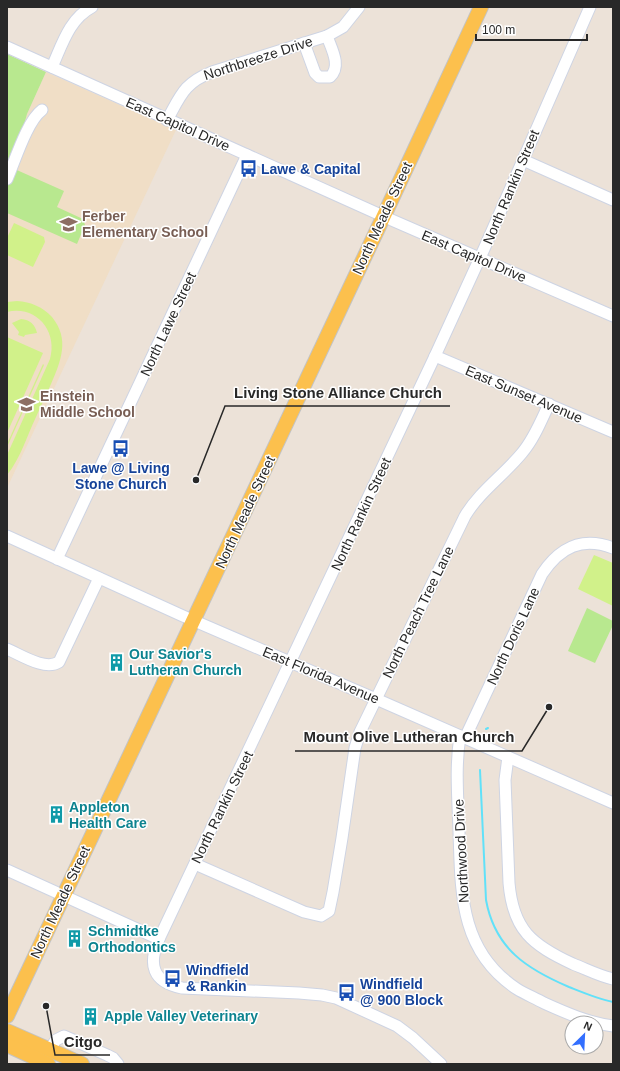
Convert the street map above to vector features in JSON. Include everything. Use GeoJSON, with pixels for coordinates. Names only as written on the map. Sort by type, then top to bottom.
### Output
{"type":"FeatureCollection","features":[{"type":"Feature","properties":{"kind":"main road","name":"North Meade Street"},"geometry":{"type":"LineString","coordinates":[[7,1016],[481,7]]}},
{"type":"Feature","properties":{"kind":"main road"},"geometry":{"type":"LineString","coordinates":[[7,1031],[49,1057]]}},
{"type":"Feature","properties":{"kind":"main road"},"geometry":{"type":"LineString","coordinates":[[7,1045],[49,1057],[82,1064]]}},
{"type":"Feature","properties":{"kind":"street"},"geometry":{"type":"LineString","coordinates":[[52,67],[69,29],[82,13],[92,7]]}},
{"type":"Feature","properties":{"kind":"street","name":"Northbreeze Drive"},"geometry":{"type":"LineString","coordinates":[[167,120],[179,96],[189,84],[197,79],[212,72],[327,36],[349,21],[359,7]]}},
{"type":"Feature","properties":{"kind":"street","name":"North Rankin Street"},"geometry":{"type":"LineString","coordinates":[[441,1064],[413,1038],[397,1026],[336,998],[305,993],[201,989],[172,986],[165,983],[158,977],[152,958],[159,939],[480,259],[590,7]]}},
{"type":"Feature","properties":{"kind":"street"},"geometry":{"type":"LineString","coordinates":[[304,43],[315,73],[319,76],[330,77],[336,66],[327,36]]}},
{"type":"Feature","properties":{"kind":"street","name":"East Capitol Drive"},"geometry":{"type":"LineString","coordinates":[[7,47],[480,259],[613,316]]}},
{"type":"Feature","properties":{"kind":"street"},"geometry":{"type":"LineString","coordinates":[[7,179],[29,128],[37,114],[42,110]]}},
{"type":"Feature","properties":{"kind":"street","name":"North Lawe Street"},"geometry":{"type":"LineString","coordinates":[[57,559],[247,155]]}},
{"type":"Feature","properties":{"kind":"street"},"geometry":{"type":"LineString","coordinates":[[523,160],[613,200]]}},
{"type":"Feature","properties":{"kind":"street","name":"East Sunset Avenue"},"geometry":{"type":"LineString","coordinates":[[435,356],[613,432]]}},
{"type":"Feature","properties":{"kind":"street","name":"North Peach Tree Lane"},"geometry":{"type":"LineString","coordinates":[[195,864],[304,912],[321,916],[325,914],[330,906],[333,892],[355,748],[360,732],[464,516],[478,496],[515,461],[530,444],[549,404]]}},
{"type":"Feature","properties":{"kind":"street","name":"East Florida Avenue"},"geometry":{"type":"LineString","coordinates":[[7,536],[193,620],[613,803]]}},
{"type":"Feature","properties":{"kind":"street","name":"North Doris Lane"},"geometry":{"type":"LineString","coordinates":[[462,737],[542,574],[554,558],[574,545],[594,543],[613,548]]}},
{"type":"Feature","properties":{"kind":"street"},"geometry":{"type":"LineString","coordinates":[[7,649],[49,666],[62,659],[99,578]]}},
{"type":"Feature","properties":{"kind":"street","name":"Northwood Drive"},"geometry":{"type":"LineString","coordinates":[[462,737],[457,751],[461,882],[466,918],[476,943],[493,968],[517,989],[581,1019],[613,1026]]}},
{"type":"Feature","properties":{"kind":"street"},"geometry":{"type":"LineString","coordinates":[[508,757],[505,780],[509,883],[511,899],[517,920],[534,942],[547,951],[588,970],[613,979]]}},
{"type":"Feature","properties":{"kind":"street"},"geometry":{"type":"LineString","coordinates":[[7,870],[159,939]]}},
{"type":"Feature","properties":{"kind":"street"},"geometry":{"type":"LineString","coordinates":[[49,1057],[56,1040],[64,1036],[113,1058],[118,1064]]}},
{"type":"Feature","properties":{"kind":"shaded area","name":"Ferber Elementary School"},"geometry":{"type":"Polygon","coordinates":[[[46,72],[176,130],[7,488],[7,164],[22,132],[27,114],[46,72]]]}},
{"type":"Feature","properties":{"kind":"green space"},"geometry":{"type":"Polygon","coordinates":[[[7,54],[46,72],[27,114],[22,132],[7,164],[7,54]]]}},
{"type":"Feature","properties":{"kind":"green space"},"geometry":{"type":"Polygon","coordinates":[[[10,167],[64,191],[57,207],[83,219],[85,225],[77,244],[7,213],[7,173],[10,167]]]}},
{"type":"Feature","properties":{"kind":"green space"},"geometry":{"type":"Polygon","coordinates":[[[14,223],[44,237],[45,242],[33,267],[7,255],[7,238],[14,223]]]}},
{"type":"Feature","properties":{"kind":"green space"},"geometry":{"type":"Polygon","coordinates":[[[17,301],[45,310],[52,317],[58,325],[61,334],[62,350],[58,367],[20,455],[7,475],[7,455],[50,359],[52,349],[48,330],[35,316],[27,312],[7,312],[7,302],[17,301]]]}},
{"type":"Feature","properties":{"kind":"green space"},"geometry":{"type":"Polygon","coordinates":[[[21,319],[32,323],[37,333],[25,335],[24,337],[18,335],[19,332],[12,323],[21,319]]]}},
{"type":"Feature","properties":{"kind":"green space"},"geometry":{"type":"Polygon","coordinates":[[[7,337],[43,353],[7,433],[7,337]]]}},
{"type":"Feature","properties":{"kind":"green space"},"geometry":{"type":"Polygon","coordinates":[[[43,364],[44,365],[7,447],[7,444],[43,364]]]}},
{"type":"Feature","properties":{"kind":"green space"},"geometry":{"type":"Polygon","coordinates":[[[594,555],[613,563],[613,606],[578,589],[594,555]]]}},
{"type":"Feature","properties":{"kind":"green space"},"geometry":{"type":"Polygon","coordinates":[[[587,608],[613,621],[613,625],[595,663],[568,651],[587,608]]]}},
{"type":"Feature","properties":{"kind":"waterway"},"geometry":{"type":"LineString","coordinates":[[480,770],[486,900],[490,917],[497,932],[515,955],[540,973],[596,998],[613,1002]]}},
{"type":"Feature","properties":{"kind":"place","name":"Lawe & Capital"},"geometry":{"type":"Point","coordinates":[248,169]}},
{"type":"Feature","properties":{"kind":"place","name":"Ferber Elementary School"},"geometry":{"type":"Point","coordinates":[69,224]}},
{"type":"Feature","properties":{"kind":"place","name":"Einstein Middle School"},"geometry":{"type":"Point","coordinates":[27,404]}},
{"type":"Feature","properties":{"kind":"place","name":"Lawe @ Living Stone Church"},"geometry":{"type":"Point","coordinates":[121,448]}},
{"type":"Feature","properties":{"kind":"place","name":"Living Stone Alliance Church"},"geometry":{"type":"Point","coordinates":[196,480]}},
{"type":"Feature","properties":{"kind":"place","name":"Our Savior's Lutheran Church"},"geometry":{"type":"Point","coordinates":[116,662]}},
{"type":"Feature","properties":{"kind":"place","name":"Mount Olive Lutheran Church"},"geometry":{"type":"Point","coordinates":[549,707]}},
{"type":"Feature","properties":{"kind":"place","name":"Appleton Health Care"},"geometry":{"type":"Point","coordinates":[56,815]}},
{"type":"Feature","properties":{"kind":"place","name":"Schmidtke Orthodontics"},"geometry":{"type":"Point","coordinates":[75,939]}},
{"type":"Feature","properties":{"kind":"place","name":"Windfield & Rankin"},"geometry":{"type":"Point","coordinates":[173,978]}},
{"type":"Feature","properties":{"kind":"place","name":"Windfield @ 900 Block"},"geometry":{"type":"Point","coordinates":[347,992]}},
{"type":"Feature","properties":{"kind":"place","name":"Citgo"},"geometry":{"type":"Point","coordinates":[46,1006]}},
{"type":"Feature","properties":{"kind":"place","name":"Apple Valley Veterinary"},"geometry":{"type":"Point","coordinates":[91,1016]}}]}
